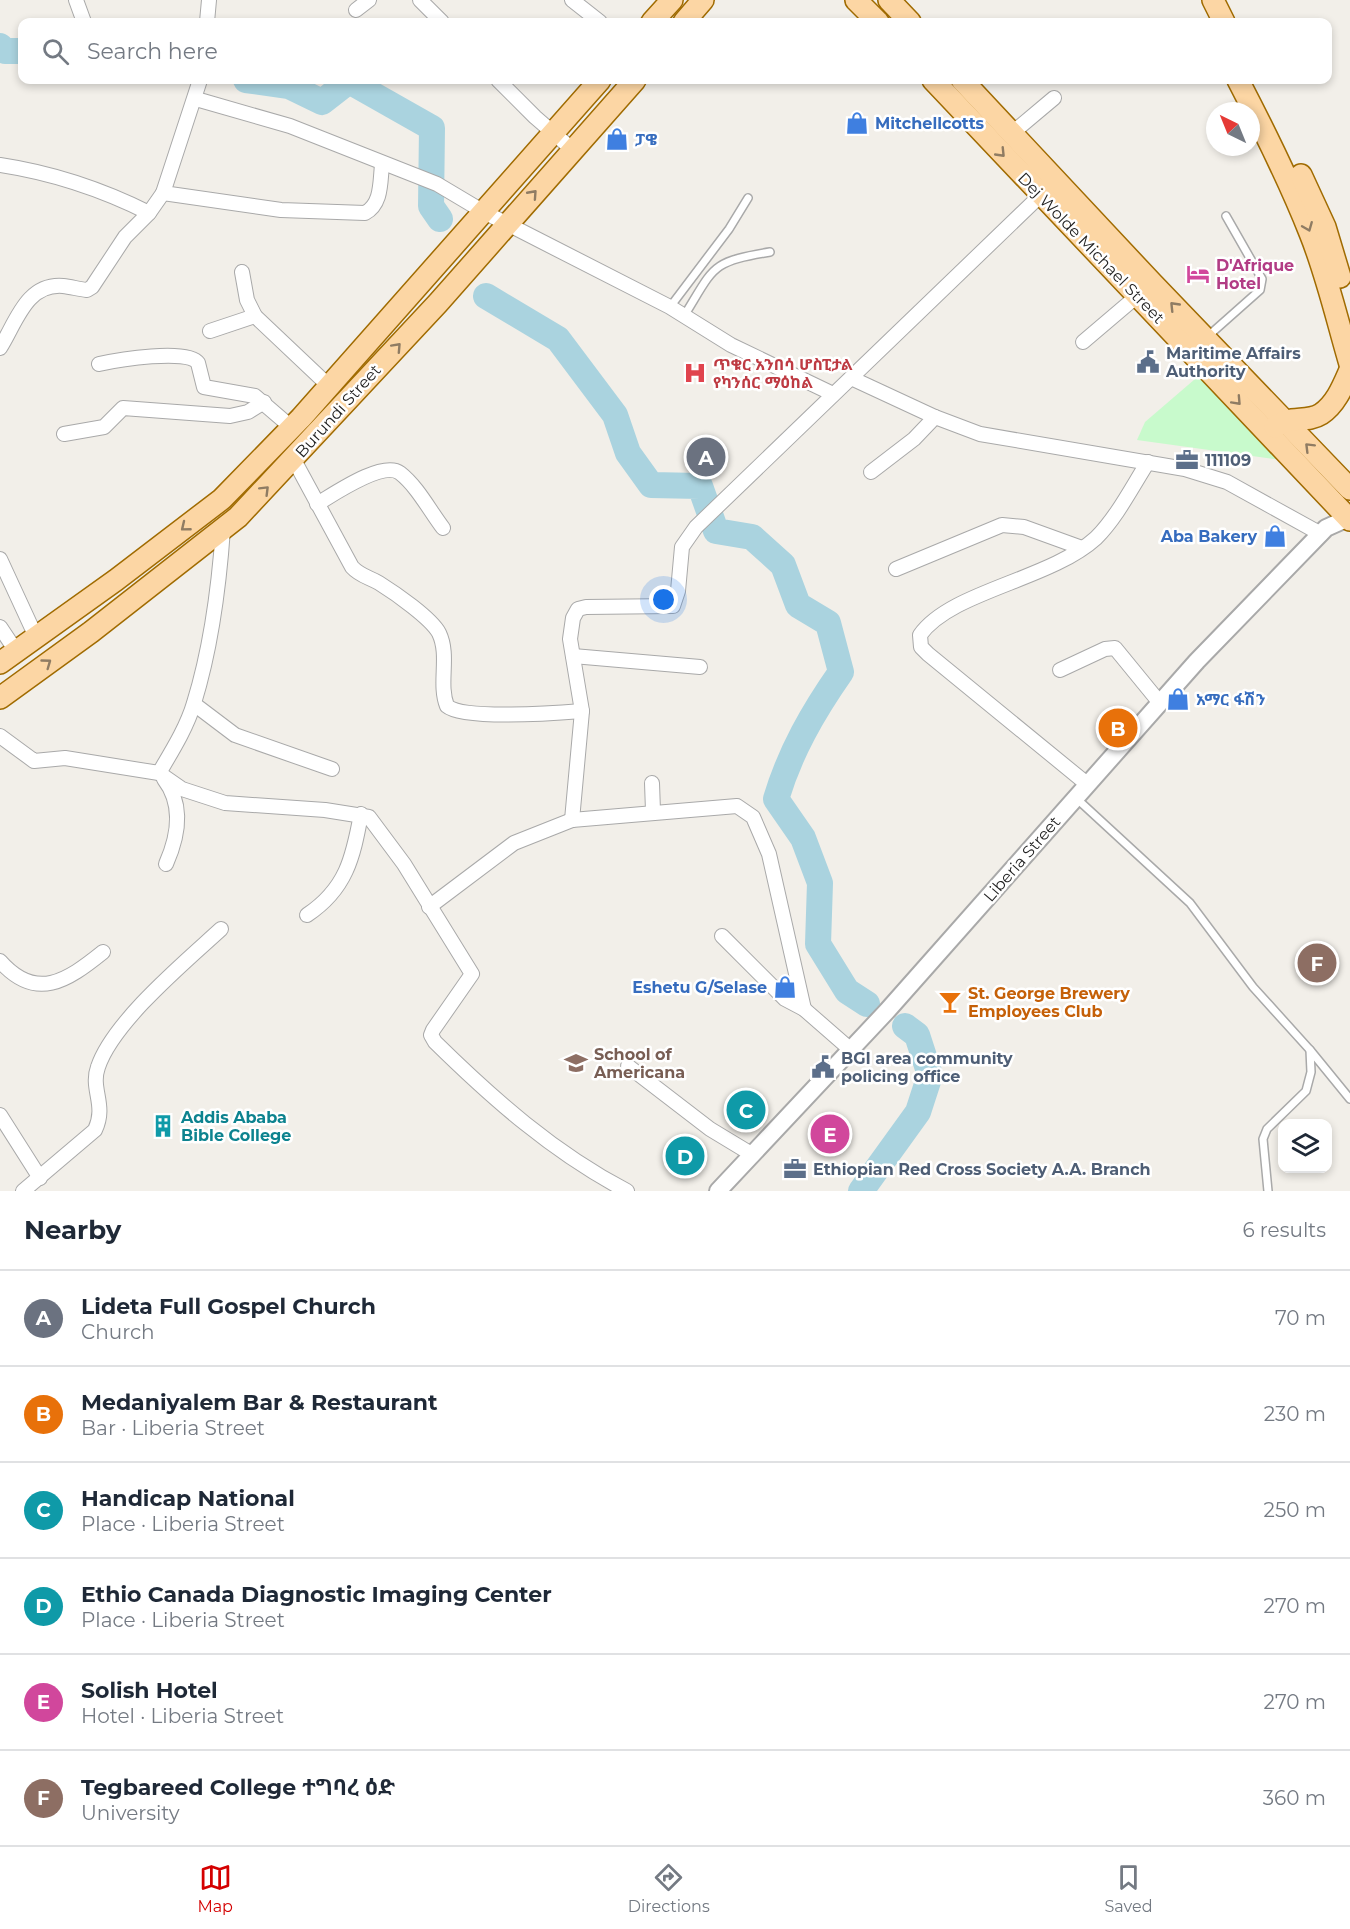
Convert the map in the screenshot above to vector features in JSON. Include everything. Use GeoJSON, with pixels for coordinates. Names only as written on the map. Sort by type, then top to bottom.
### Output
{"type":"FeatureCollection","features":[{"type":"Feature","properties":{"kind":"main road"},"geometry":{"type":"LineString","coordinates":[[656,18],[672,0]]}},
{"type":"Feature","properties":{"kind":"main road"},"geometry":{"type":"LineString","coordinates":[[687,18],[703,0]]}},
{"type":"Feature","properties":{"kind":"main road"},"geometry":{"type":"LineString","coordinates":[[856,0],[874,18]]}},
{"type":"Feature","properties":{"kind":"main road"},"geometry":{"type":"LineString","coordinates":[[888,0],[906,18]]}},
{"type":"Feature","properties":{"kind":"main road"},"geometry":{"type":"LineString","coordinates":[[1198,0],[1207,18]]}},
{"type":"Feature","properties":{"kind":"main road"},"geometry":{"type":"LineString","coordinates":[[1212,0],[1222,18]]}},
{"type":"Feature","properties":{"kind":"main road","name":"Burundi Street"},"geometry":{"type":"LineString","coordinates":[[8,657],[75,610],[222,499],[328,386],[596,84]]}},
{"type":"Feature","properties":{"kind":"main road","name":"Burundi Street"},"geometry":{"type":"LineString","coordinates":[[0,698],[91,632],[231,523],[294,460],[631,84]]}},
{"type":"Feature","properties":{"kind":"main road","name":"Dej Wolde Michael Street"},"geometry":{"type":"LineString","coordinates":[[937,84],[1048,188],[1346,505]]}},
{"type":"Feature","properties":{"kind":"main road","name":"Dej Wolde Michael Street"},"geometry":{"type":"LineString","coordinates":[[966,84],[1011,134],[1048,188]]}},
{"type":"Feature","properties":{"kind":"main road"},"geometry":{"type":"LineString","coordinates":[[1240,84],[1325,227],[1350,312]]}},
{"type":"Feature","properties":{"kind":"main road"},"geometry":{"type":"LineString","coordinates":[[1255,84],[1289,165],[1326,279],[1350,364]]}},
{"type":"Feature","properties":{"kind":"main road","name":"Dej Wolde Michael Street"},"geometry":{"type":"LineString","coordinates":[[1145,290],[1205,339],[1275,427]]}},
{"type":"Feature","properties":{"kind":"main road"},"geometry":{"type":"LineString","coordinates":[[360,350],[379,366]]}},
{"type":"Feature","properties":{"kind":"main road"},"geometry":{"type":"LineString","coordinates":[[1275,427],[1320,415],[1338,397],[1350,370]]}},
{"type":"Feature","properties":{"kind":"main road"},"geometry":{"type":"LineString","coordinates":[[1346,505],[1350,462]]}},
{"type":"Feature","properties":{"kind":"main road"},"geometry":{"type":"LineString","coordinates":[[222,499],[231,523]]}},
{"type":"Feature","properties":{"kind":"main road"},"geometry":{"type":"LineString","coordinates":[[75,610],[91,632]]}},
{"type":"Feature","properties":{"kind":"street"},"geometry":{"type":"LineString","coordinates":[[82,18],[76,1],[91,0]]}},
{"type":"Feature","properties":{"kind":"street"},"geometry":{"type":"LineString","coordinates":[[207,18],[209,0]]}},
{"type":"Feature","properties":{"kind":"street"},"geometry":{"type":"LineString","coordinates":[[356,10],[369,0]]}},
{"type":"Feature","properties":{"kind":"street"},"geometry":{"type":"LineString","coordinates":[[420,0],[438,18]]}},
{"type":"Feature","properties":{"kind":"street"},"geometry":{"type":"LineString","coordinates":[[572,0],[595,18]]}},
{"type":"Feature","properties":{"kind":"street"},"geometry":{"type":"LineString","coordinates":[[0,348],[27,299],[36,293],[61,286],[87,290],[92,287],[125,237],[149,213],[163,193],[176,146],[196,99],[199,84]]}},
{"type":"Feature","properties":{"kind":"street"},"geometry":{"type":"LineString","coordinates":[[502,84],[573,150]]}},
{"type":"Feature","properties":{"kind":"street"},"geometry":{"type":"LineString","coordinates":[[196,99],[290,126],[382,165],[437,184],[484,212],[670,307],[731,345],[833,393]]}},
{"type":"Feature","properties":{"kind":"street"},"geometry":{"type":"LineString","coordinates":[[1011,134],[1054,99]]}},
{"type":"Feature","properties":{"kind":"street"},"geometry":{"type":"LineString","coordinates":[[0,165],[40,172],[98,189],[149,213]]}},
{"type":"Feature","properties":{"kind":"street"},"geometry":{"type":"LineString","coordinates":[[163,193],[281,210],[365,213],[372,209],[377,201],[382,165]]}},
{"type":"Feature","properties":{"kind":"street"},"geometry":{"type":"LineString","coordinates":[[572,820],[582,711],[573,656],[571,626],[578,609],[673,606],[678,591],[682,548],[696,527],[1048,188]]}},
{"type":"Feature","properties":{"kind":"street"},"geometry":{"type":"LineString","coordinates":[[242,272],[247,300],[255,316],[328,386]]}},
{"type":"Feature","properties":{"kind":"street"},"geometry":{"type":"LineString","coordinates":[[1083,342],[1145,290]]}},
{"type":"Feature","properties":{"kind":"street"},"geometry":{"type":"LineString","coordinates":[[210,331],[255,316]]}},
{"type":"Feature","properties":{"kind":"street"},"geometry":{"type":"LineString","coordinates":[[99,364],[147,357],[190,357],[198,363],[204,387],[250,394],[264,402],[291,427]]}},
{"type":"Feature","properties":{"kind":"street"},"geometry":{"type":"LineString","coordinates":[[851,378],[935,417],[981,434],[1185,469],[1227,482],[1324,531]]}},
{"type":"Feature","properties":{"kind":"street"},"geometry":{"type":"LineString","coordinates":[[64,434],[104,427],[123,408],[230,416],[248,412],[264,402]]}},
{"type":"Feature","properties":{"kind":"street"},"geometry":{"type":"LineString","coordinates":[[871,472],[914,439],[935,417]]}},
{"type":"Feature","properties":{"kind":"street"},"geometry":{"type":"LineString","coordinates":[[294,460],[316,504],[358,573],[390,591],[428,620],[440,634],[444,651],[444,698],[453,711],[518,714],[582,711]]}},
{"type":"Feature","properties":{"kind":"street"},"geometry":{"type":"LineString","coordinates":[[1088,784],[928,654],[919,642],[924,630],[957,606],[1051,567],[1082,548],[1106,525],[1148,462]]}},
{"type":"Feature","properties":{"kind":"street"},"geometry":{"type":"LineString","coordinates":[[316,504],[380,470],[393,470],[407,480],[443,528]]}},
{"type":"Feature","properties":{"kind":"street","name":"Liberia Street"},"geometry":{"type":"LineString","coordinates":[[718,1191],[851,1050],[1197,661],[1324,531],[1346,505]]}},
{"type":"Feature","properties":{"kind":"street"},"geometry":{"type":"LineString","coordinates":[[159,773],[194,704],[231,523]]}},
{"type":"Feature","properties":{"kind":"street"},"geometry":{"type":"LineString","coordinates":[[896,569],[1002,525],[1024,527],[1082,548]]}},
{"type":"Feature","properties":{"kind":"street"},"geometry":{"type":"LineString","coordinates":[[0,558],[36,637]]}},
{"type":"Feature","properties":{"kind":"street"},"geometry":{"type":"LineString","coordinates":[[0,627],[8,657]]}},
{"type":"Feature","properties":{"kind":"street"},"geometry":{"type":"LineString","coordinates":[[1060,670],[1105,649],[1115,648],[1160,703]]}},
{"type":"Feature","properties":{"kind":"street"},"geometry":{"type":"LineString","coordinates":[[573,656],[700,667]]}},
{"type":"Feature","properties":{"kind":"street"},"geometry":{"type":"LineString","coordinates":[[194,704],[235,735],[332,769]]}},
{"type":"Feature","properties":{"kind":"street"},"geometry":{"type":"LineString","coordinates":[[0,736],[34,761],[65,758],[159,773],[182,789],[225,803],[361,814],[375,824],[404,864],[429,907],[468,964],[471,974],[433,1030],[431,1035],[435,1042],[539,1135],[574,1161],[627,1191]]}},
{"type":"Feature","properties":{"kind":"street"},"geometry":{"type":"LineString","coordinates":[[159,773],[172,790],[176,808],[177,836],[166,864]]}},
{"type":"Feature","properties":{"kind":"street"},"geometry":{"type":"LineString","coordinates":[[652,783],[653,811]]}},
{"type":"Feature","properties":{"kind":"street"},"geometry":{"type":"LineString","coordinates":[[429,907],[514,843],[572,820],[653,811],[737,806],[753,817],[763,837],[777,880],[804,1009]]}},
{"type":"Feature","properties":{"kind":"street"},"geometry":{"type":"LineString","coordinates":[[307,915],[326,902],[339,885],[356,843],[361,814]]}},
{"type":"Feature","properties":{"kind":"street"},"geometry":{"type":"LineString","coordinates":[[23,1191],[95,1130],[101,1118],[96,1086],[97,1069],[103,1054],[125,1024],[221,929]]}},
{"type":"Feature","properties":{"kind":"street"},"geometry":{"type":"LineString","coordinates":[[722,936],[784,999],[804,1009],[851,1050]]}},
{"type":"Feature","properties":{"kind":"street"},"geometry":{"type":"LineString","coordinates":[[0,962],[14,977],[26,983],[54,982],[68,977],[103,952]]}},
{"type":"Feature","properties":{"kind":"street"},"geometry":{"type":"LineString","coordinates":[[628,1066],[710,1130],[753,1155]]}},
{"type":"Feature","properties":{"kind":"street"},"geometry":{"type":"LineString","coordinates":[[0,1114],[40,1178]]}},
{"type":"Feature","properties":{"kind":"lane"},"geometry":{"type":"LineString","coordinates":[[670,307],[729,229],[748,198]]}},
{"type":"Feature","properties":{"kind":"lane"},"geometry":{"type":"LineString","coordinates":[[1205,339],[1260,290],[1262,284],[1262,279],[1226,216]]}},
{"type":"Feature","properties":{"kind":"lane"},"geometry":{"type":"LineString","coordinates":[[684,316],[711,272],[723,262],[770,252]]}},
{"type":"Feature","properties":{"kind":"lane"},"geometry":{"type":"LineString","coordinates":[[1076,798],[1190,903],[1253,987],[1310,1050],[1350,1099]]}},
{"type":"Feature","properties":{"kind":"lane"},"geometry":{"type":"LineString","coordinates":[[1268,1191],[1263,1139],[1267,1129],[1306,1091],[1311,1072],[1310,1050]]}},
{"type":"Feature","properties":{"kind":"green space"},"geometry":{"type":"Polygon","coordinates":[[[1202,373],[1289,461],[1137,440],[1145,422],[1202,373]]]}},
{"type":"Feature","properties":{"kind":"waterway"},"geometry":{"type":"LineString","coordinates":[[0,46],[5,51],[18,51]]}},
{"type":"Feature","properties":{"kind":"waterway"},"geometry":{"type":"LineString","coordinates":[[275,84],[289,86],[322,102],[345,84]]}},
{"type":"Feature","properties":{"kind":"waterway"},"geometry":{"type":"LineString","coordinates":[[354,84],[432,128],[431,206],[440,219]]}},
{"type":"Feature","properties":{"kind":"waterway"},"geometry":{"type":"LineString","coordinates":[[486,296],[558,339],[615,415],[628,453],[651,485],[700,486],[716,531],[752,537],[783,565],[798,605],[828,623],[841,672],[803,733],[776,799],[803,838],[820,883],[818,944],[847,991],[867,1004]]}},
{"type":"Feature","properties":{"kind":"waterway"},"geometry":{"type":"LineString","coordinates":[[861,1191],[918,1112],[930,1075],[917,1035],[905,1026]]}},
{"type":"Feature","properties":{"kind":"place","name":"Mitchellcotts"},"geometry":{"type":"Point","coordinates":[857,123]}},
{"type":"Feature","properties":{"kind":"place","name":"ፓዌ"},"geometry":{"type":"Point","coordinates":[617,139]}},
{"type":"Feature","properties":{"kind":"place","name":"D'Afrique Hotel"},"geometry":{"type":"Point","coordinates":[1198,274]}},
{"type":"Feature","properties":{"kind":"place","name":"Maritime Affairs Authority"},"geometry":{"type":"Point","coordinates":[1148,362]}},
{"type":"Feature","properties":{"kind":"place","name":"ጥቁር አንበሳ ሆስፒታል የካንሰር ማዕከል"},"geometry":{"type":"Point","coordinates":[695,373]}},
{"type":"Feature","properties":{"kind":"place","name":"Lideta Full Gospel Church"},"geometry":{"type":"Point","coordinates":[706,457]}},
{"type":"Feature","properties":{"kind":"place","name":"111109"},"geometry":{"type":"Point","coordinates":[1187,460]}},
{"type":"Feature","properties":{"kind":"place","name":"Aba Bakery"},"geometry":{"type":"Point","coordinates":[1275,536]}},
{"type":"Feature","properties":{"kind":"place","name":"አማር ፋሽን"},"geometry":{"type":"Point","coordinates":[1178,699]}},
{"type":"Feature","properties":{"kind":"place","name":"Medaniyalem Bar & Restaurant"},"geometry":{"type":"Point","coordinates":[1118,728]}},
{"type":"Feature","properties":{"kind":"place","name":"Tegbareed College ተግባረ ዕድ"},"geometry":{"type":"Point","coordinates":[1317,963]}},
{"type":"Feature","properties":{"kind":"place","name":"Eshetu G/Selase"},"geometry":{"type":"Point","coordinates":[785,987]}},
{"type":"Feature","properties":{"kind":"place","name":"St. George Brewery Employees Club"},"geometry":{"type":"Point","coordinates":[950,1002]}},
{"type":"Feature","properties":{"kind":"place","name":"School of Americana"},"geometry":{"type":"Point","coordinates":[576,1063]}},
{"type":"Feature","properties":{"kind":"place","name":"BGI area community policing office"},"geometry":{"type":"Point","coordinates":[823,1067]}},
{"type":"Feature","properties":{"kind":"place","name":"Handicap National"},"geometry":{"type":"Point","coordinates":[746,1110]}},
{"type":"Feature","properties":{"kind":"place","name":"Addis Ababa Bible College"},"geometry":{"type":"Point","coordinates":[163,1126]}},
{"type":"Feature","properties":{"kind":"place","name":"Solish Hotel"},"geometry":{"type":"Point","coordinates":[830,1134]}},
{"type":"Feature","properties":{"kind":"place","name":"Ethio Canada Diagnostic Imaging Center"},"geometry":{"type":"Point","coordinates":[685,1156]}},
{"type":"Feature","properties":{"kind":"place","name":"Ethiopian Red Cross Society A.A. Branch"},"geometry":{"type":"Point","coordinates":[795,1169]}}]}
